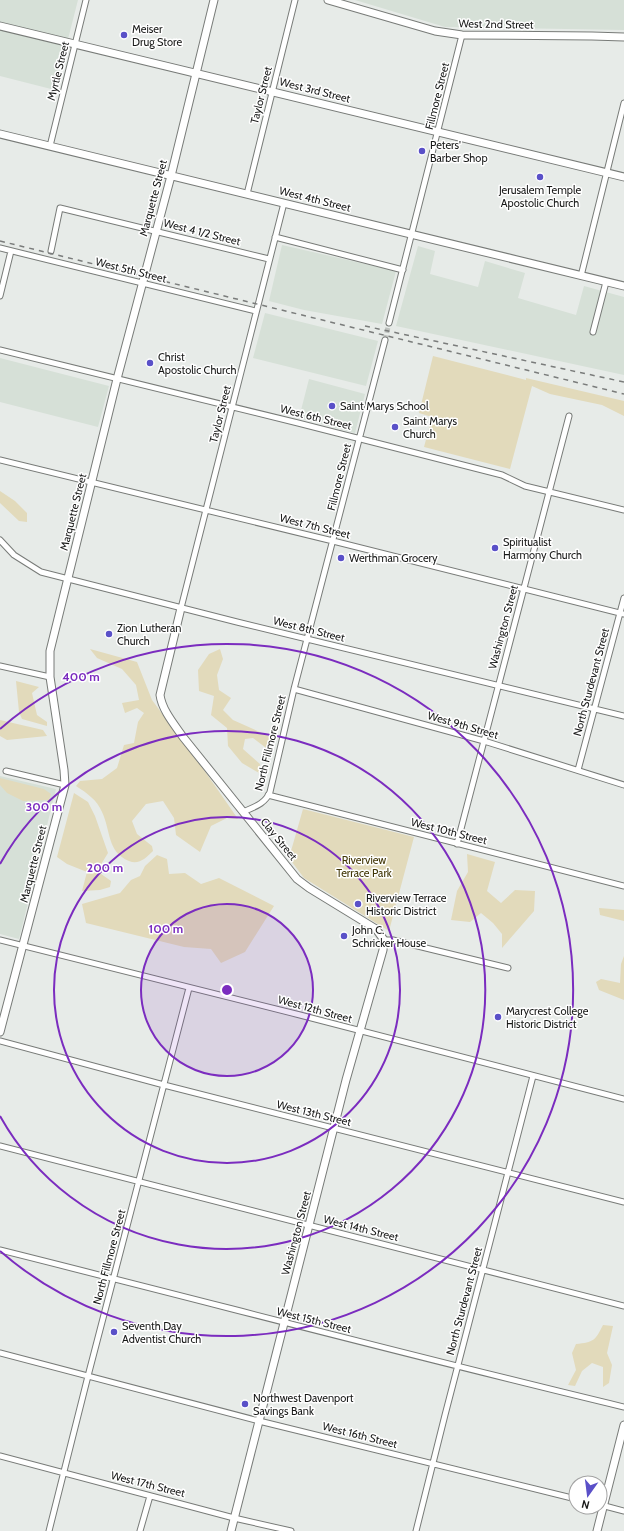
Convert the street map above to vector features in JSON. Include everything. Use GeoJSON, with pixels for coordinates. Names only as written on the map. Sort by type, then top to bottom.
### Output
{"type":"FeatureCollection","features":[{"type":"Feature","properties":{"kind":"street","name":"Myrtle Street"},"geometry":{"type":"LineString","coordinates":[[50,146],[86,0]]}},
{"type":"Feature","properties":{"kind":"street","name":"Marquette Street"},"geometry":{"type":"LineString","coordinates":[[0,1032],[65,785],[50,677],[50,651],[117,379],[171,176],[214,0]]}},
{"type":"Feature","properties":{"kind":"street","name":"Taylor Street"},"geometry":{"type":"LineString","coordinates":[[247,194],[296,0]]}},
{"type":"Feature","properties":{"kind":"street","name":"West 2nd Street"},"geometry":{"type":"LineString","coordinates":[[328,0],[435,31],[462,35],[548,35],[624,38]]}},
{"type":"Feature","properties":{"kind":"street","name":"West 3rd Street"},"geometry":{"type":"LineString","coordinates":[[0,26],[624,177]]}},
{"type":"Feature","properties":{"kind":"street","name":"Fillmore Street"},"geometry":{"type":"LineString","coordinates":[[389,323],[462,35]]}},
{"type":"Feature","properties":{"kind":"street"},"geometry":{"type":"LineString","coordinates":[[581,276],[624,103]]}},
{"type":"Feature","properties":{"kind":"street","name":"West 4th Street"},"geometry":{"type":"LineString","coordinates":[[0,134],[624,286]]}},
{"type":"Feature","properties":{"kind":"street","name":"Taylor Street"},"geometry":{"type":"LineString","coordinates":[[182,608],[284,203]]}},
{"type":"Feature","properties":{"kind":"street","name":"West 4 1/2 Street"},"geometry":{"type":"LineString","coordinates":[[51,251],[60,208],[269,259]]}},
{"type":"Feature","properties":{"kind":"street"},"geometry":{"type":"LineString","coordinates":[[275,237],[403,270]]}},
{"type":"Feature","properties":{"kind":"street","name":"West 5th Street"},"geometry":{"type":"LineString","coordinates":[[0,248],[256,311]]}},
{"type":"Feature","properties":{"kind":"street"},"geometry":{"type":"LineString","coordinates":[[0,296],[11,251]]}},
{"type":"Feature","properties":{"kind":"street"},"geometry":{"type":"LineString","coordinates":[[593,332],[606,282]]}},
{"type":"Feature","properties":{"kind":"street","name":"Fillmore Street"},"geometry":{"type":"LineString","coordinates":[[294,689],[385,340]]}},
{"type":"Feature","properties":{"kind":"street","name":"West 6th Street"},"geometry":{"type":"LineString","coordinates":[[0,350],[359,438],[502,475],[525,486],[624,510]]}},
{"type":"Feature","properties":{"kind":"street","name":"Washington Street"},"geometry":{"type":"LineString","coordinates":[[457,844],[498,685],[525,589],[569,416]]}},
{"type":"Feature","properties":{"kind":"street","name":"West 7th Street"},"geometry":{"type":"LineString","coordinates":[[0,460],[622,613]]}},
{"type":"Feature","properties":{"kind":"street","name":"West 8th Street"},"geometry":{"type":"LineString","coordinates":[[0,540],[14,555],[41,572],[307,639],[624,716]]}},
{"type":"Feature","properties":{"kind":"street","name":"North Sturdevant Street"},"geometry":{"type":"LineString","coordinates":[[578,770],[622,613],[624,598]]}},
{"type":"Feature","properties":{"kind":"street","name":"Clay Street"},"geometry":{"type":"LineString","coordinates":[[182,608],[160,695],[166,712],[182,737],[298,879],[309,888],[376,929],[384,940]]}},
{"type":"Feature","properties":{"kind":"street"},"geometry":{"type":"LineString","coordinates":[[0,666],[50,677]]}},
{"type":"Feature","properties":{"kind":"street","name":"North Fillmore Street"},"geometry":{"type":"LineString","coordinates":[[242,812],[263,802],[268,795],[294,689]]}},
{"type":"Feature","properties":{"kind":"street","name":"West 9th Street"},"geometry":{"type":"LineString","coordinates":[[294,689],[484,740],[624,785]]}},
{"type":"Feature","properties":{"kind":"street"},"geometry":{"type":"LineString","coordinates":[[6,771],[65,785]]}},
{"type":"Feature","properties":{"kind":"street","name":"West 10th Street"},"geometry":{"type":"LineString","coordinates":[[268,795],[624,886]]}},
{"type":"Feature","properties":{"kind":"street","name":"West 12th Street"},"geometry":{"type":"LineString","coordinates":[[0,940],[624,1100]]}},
{"type":"Feature","properties":{"kind":"street"},"geometry":{"type":"LineString","coordinates":[[384,940],[393,940],[508,968]]}},
{"type":"Feature","properties":{"kind":"street","name":"Washington Street"},"geometry":{"type":"LineString","coordinates":[[231,1531],[359,1031],[383,950],[384,940]]}},
{"type":"Feature","properties":{"kind":"street","name":"North Fillmore Street"},"geometry":{"type":"LineString","coordinates":[[49,1531],[189,988]]}},
{"type":"Feature","properties":{"kind":"street","name":"West 13th Street"},"geometry":{"type":"LineString","coordinates":[[0,1041],[334,1129],[624,1202]]}},
{"type":"Feature","properties":{"kind":"street","name":"North Sturdevant Street"},"geometry":{"type":"LineString","coordinates":[[416,1531],[457,1366],[533,1076]]}},
{"type":"Feature","properties":{"kind":"street","name":"West 14th Street"},"geometry":{"type":"LineString","coordinates":[[0,1146],[624,1306]]}},
{"type":"Feature","properties":{"kind":"street","name":"West 15th Street"},"geometry":{"type":"LineString","coordinates":[[0,1250],[624,1408]]}},
{"type":"Feature","properties":{"kind":"street","name":"West 16th Street"},"geometry":{"type":"LineString","coordinates":[[0,1352],[259,1421],[568,1497]]}},
{"type":"Feature","properties":{"kind":"street"},"geometry":{"type":"LineString","coordinates":[[608,1484],[624,1426]]}},
{"type":"Feature","properties":{"kind":"street","name":"West 17th Street"},"geometry":{"type":"LineString","coordinates":[[0,1456],[234,1518],[291,1531]]}},
{"type":"Feature","properties":{"kind":"street"},"geometry":{"type":"LineString","coordinates":[[140,1531],[150,1496]]}},
{"type":"Feature","properties":{"kind":"street"},"geometry":{"type":"LineString","coordinates":[[608,1507],[624,1511]]}},
{"type":"Feature","properties":{"kind":"street"},"geometry":{"type":"LineString","coordinates":[[597,1531],[600,1515]]}},
{"type":"Feature","properties":{"kind":"shaded area"},"geometry":{"type":"Polygon","coordinates":[[[0,0],[78,0],[55,90],[0,76],[0,0]]]}},
{"type":"Feature","properties":{"kind":"shaded area"},"geometry":{"type":"Polygon","coordinates":[[[355,0],[624,0],[624,30],[445,27],[355,0]]]}},
{"type":"Feature","properties":{"kind":"shaded area"},"geometry":{"type":"Polygon","coordinates":[[[282,245],[396,271],[382,324],[304,310],[269,301],[282,245]]]}},
{"type":"Feature","properties":{"kind":"shaded area"},"geometry":{"type":"Polygon","coordinates":[[[418,246],[435,251],[430,274],[478,287],[485,261],[525,273],[518,298],[576,315],[584,286],[624,297],[624,375],[396,326],[418,246]]]}},
{"type":"Feature","properties":{"kind":"shaded area"},"geometry":{"type":"Polygon","coordinates":[[[265,313],[378,341],[366,386],[253,358],[265,313]]]}},
{"type":"Feature","properties":{"kind":"shaded area"},"geometry":{"type":"Polygon","coordinates":[[[0,358],[109,386],[98,427],[0,402],[0,358]]]}},
{"type":"Feature","properties":{"kind":"shaded area","name":"Saint Marys School"},"geometry":{"type":"Polygon","coordinates":[[[309,379],[365,394],[355,433],[299,418],[309,379]]]}},
{"type":"Feature","properties":{"kind":"shaded area"},"geometry":{"type":"Polygon","coordinates":[[[0,776],[56,789],[19,939],[0,934],[0,776]]]}},
{"type":"Feature","properties":{"kind":"green space"},"geometry":{"type":"Polygon","coordinates":[[[433,356],[526,380],[526,378],[624,401],[624,416],[602,405],[550,394],[532,386],[510,469],[424,447],[432,417],[419,413],[433,356]]]}},
{"type":"Feature","properties":{"kind":"green space"},"geometry":{"type":"Polygon","coordinates":[[[0,491],[15,501],[27,513],[27,522],[19,521],[0,503],[0,491]]]}},
{"type":"Feature","properties":{"kind":"green space"},"geometry":{"type":"Polygon","coordinates":[[[90,649],[137,662],[152,700],[238,819],[227,818],[211,826],[200,852],[176,835],[174,818],[163,801],[146,804],[132,821],[137,834],[152,846],[153,851],[139,861],[129,861],[122,857],[113,847],[105,819],[97,804],[88,794],[76,786],[80,781],[102,779],[117,768],[124,745],[134,743],[138,722],[144,713],[137,708],[125,713],[122,703],[139,700],[136,685],[122,669],[97,658],[90,649]]]}},
{"type":"Feature","properties":{"kind":"green space"},"geometry":{"type":"Polygon","coordinates":[[[220,649],[223,659],[217,675],[219,690],[231,698],[223,710],[233,720],[273,738],[270,751],[253,738],[245,739],[243,749],[260,764],[259,773],[242,763],[228,746],[227,728],[211,715],[214,696],[199,691],[198,670],[209,654],[220,649]]]}},
{"type":"Feature","properties":{"kind":"green space"},"geometry":{"type":"Polygon","coordinates":[[[16,681],[39,687],[32,693],[37,715],[47,722],[47,726],[22,719],[19,712],[16,681]]]}},
{"type":"Feature","properties":{"kind":"green space"},"geometry":{"type":"Polygon","coordinates":[[[0,720],[43,730],[47,736],[7,740],[0,736],[0,720]]]}},
{"type":"Feature","properties":{"kind":"green space"},"geometry":{"type":"Polygon","coordinates":[[[0,778],[44,789],[51,794],[49,800],[23,801],[7,793],[0,785],[0,778]]]}},
{"type":"Feature","properties":{"kind":"green space"},"geometry":{"type":"Polygon","coordinates":[[[74,793],[88,802],[95,816],[108,853],[97,871],[111,881],[110,887],[100,890],[82,891],[87,872],[67,864],[57,857],[74,793]]]}},
{"type":"Feature","properties":{"kind":"green space","name":"Riverview Terrace Park"},"geometry":{"type":"Polygon","coordinates":[[[303,809],[414,837],[389,931],[304,878],[289,858],[303,809]]]}},
{"type":"Feature","properties":{"kind":"green space"},"geometry":{"type":"Polygon","coordinates":[[[467,854],[495,862],[487,891],[501,903],[515,890],[535,891],[534,911],[502,948],[502,934],[493,923],[481,913],[470,922],[451,920],[457,891],[468,872],[467,854]]]}},
{"type":"Feature","properties":{"kind":"green space"},"geometry":{"type":"Polygon","coordinates":[[[157,855],[167,859],[169,874],[185,873],[201,884],[219,878],[274,906],[245,952],[221,963],[211,949],[184,947],[86,923],[82,904],[120,893],[131,880],[140,876],[145,866],[157,855]]]}},
{"type":"Feature","properties":{"kind":"green space"},"geometry":{"type":"Polygon","coordinates":[[[599,908],[624,910],[624,921],[600,915],[599,908]]]}},
{"type":"Feature","properties":{"kind":"green space"},"geometry":{"type":"Polygon","coordinates":[[[624,956],[624,1000],[599,990],[596,982],[601,979],[620,983],[621,964],[624,956]]]}},
{"type":"Feature","properties":{"kind":"green space"},"geometry":{"type":"Polygon","coordinates":[[[603,1325],[613,1326],[607,1353],[612,1365],[609,1383],[603,1387],[603,1367],[592,1363],[582,1371],[575,1386],[568,1385],[576,1370],[572,1353],[576,1344],[587,1342],[596,1338],[603,1325]]]}},
{"type":"Feature","properties":{"kind":"tunnel"},"geometry":{"type":"LineString","coordinates":[[385,340],[389,323]]}},
{"type":"Feature","properties":{"kind":"railway"},"geometry":{"type":"LineString","coordinates":[[0,241],[624,394]]}},
{"type":"Feature","properties":{"kind":"railway"},"geometry":{"type":"LineString","coordinates":[[365,326],[624,382]]}},
{"type":"Feature","properties":{"kind":"place","name":"Meiser Drug Store"},"geometry":{"type":"Point","coordinates":[124,35]}},
{"type":"Feature","properties":{"kind":"place","name":"Peters' Barber Shop"},"geometry":{"type":"Point","coordinates":[422,151]}},
{"type":"Feature","properties":{"kind":"place","name":"Jerusalem Temple Apostolic Church"},"geometry":{"type":"Point","coordinates":[540,177]}},
{"type":"Feature","properties":{"kind":"place","name":"Christ Apostolic Church"},"geometry":{"type":"Point","coordinates":[150,363]}},
{"type":"Feature","properties":{"kind":"place","name":"Saint Marys School"},"geometry":{"type":"Point","coordinates":[332,406]}},
{"type":"Feature","properties":{"kind":"place","name":"Saint Marys Church"},"geometry":{"type":"Point","coordinates":[395,427]}},
{"type":"Feature","properties":{"kind":"place","name":"Spiritualist Harmony Church"},"geometry":{"type":"Point","coordinates":[495,548]}},
{"type":"Feature","properties":{"kind":"place","name":"Werthman Grocery"},"geometry":{"type":"Point","coordinates":[341,558]}},
{"type":"Feature","properties":{"kind":"place","name":"Zion Lutheran Church"},"geometry":{"type":"Point","coordinates":[109,634]}},
{"type":"Feature","properties":{"kind":"place","name":"Riverview Terrace Historic District"},"geometry":{"type":"Point","coordinates":[358,904]}},
{"type":"Feature","properties":{"kind":"place","name":"John C. Schricker House"},"geometry":{"type":"Point","coordinates":[344,936]}},
{"type":"Feature","properties":{"kind":"place","name":"Marycrest College Historic District"},"geometry":{"type":"Point","coordinates":[498,1017]}},
{"type":"Feature","properties":{"kind":"place","name":"Seventh Day Adventist Church"},"geometry":{"type":"Point","coordinates":[114,1332]}},
{"type":"Feature","properties":{"kind":"place","name":"Northwest Davenport Savings Bank"},"geometry":{"type":"Point","coordinates":[245,1404]}}]}
